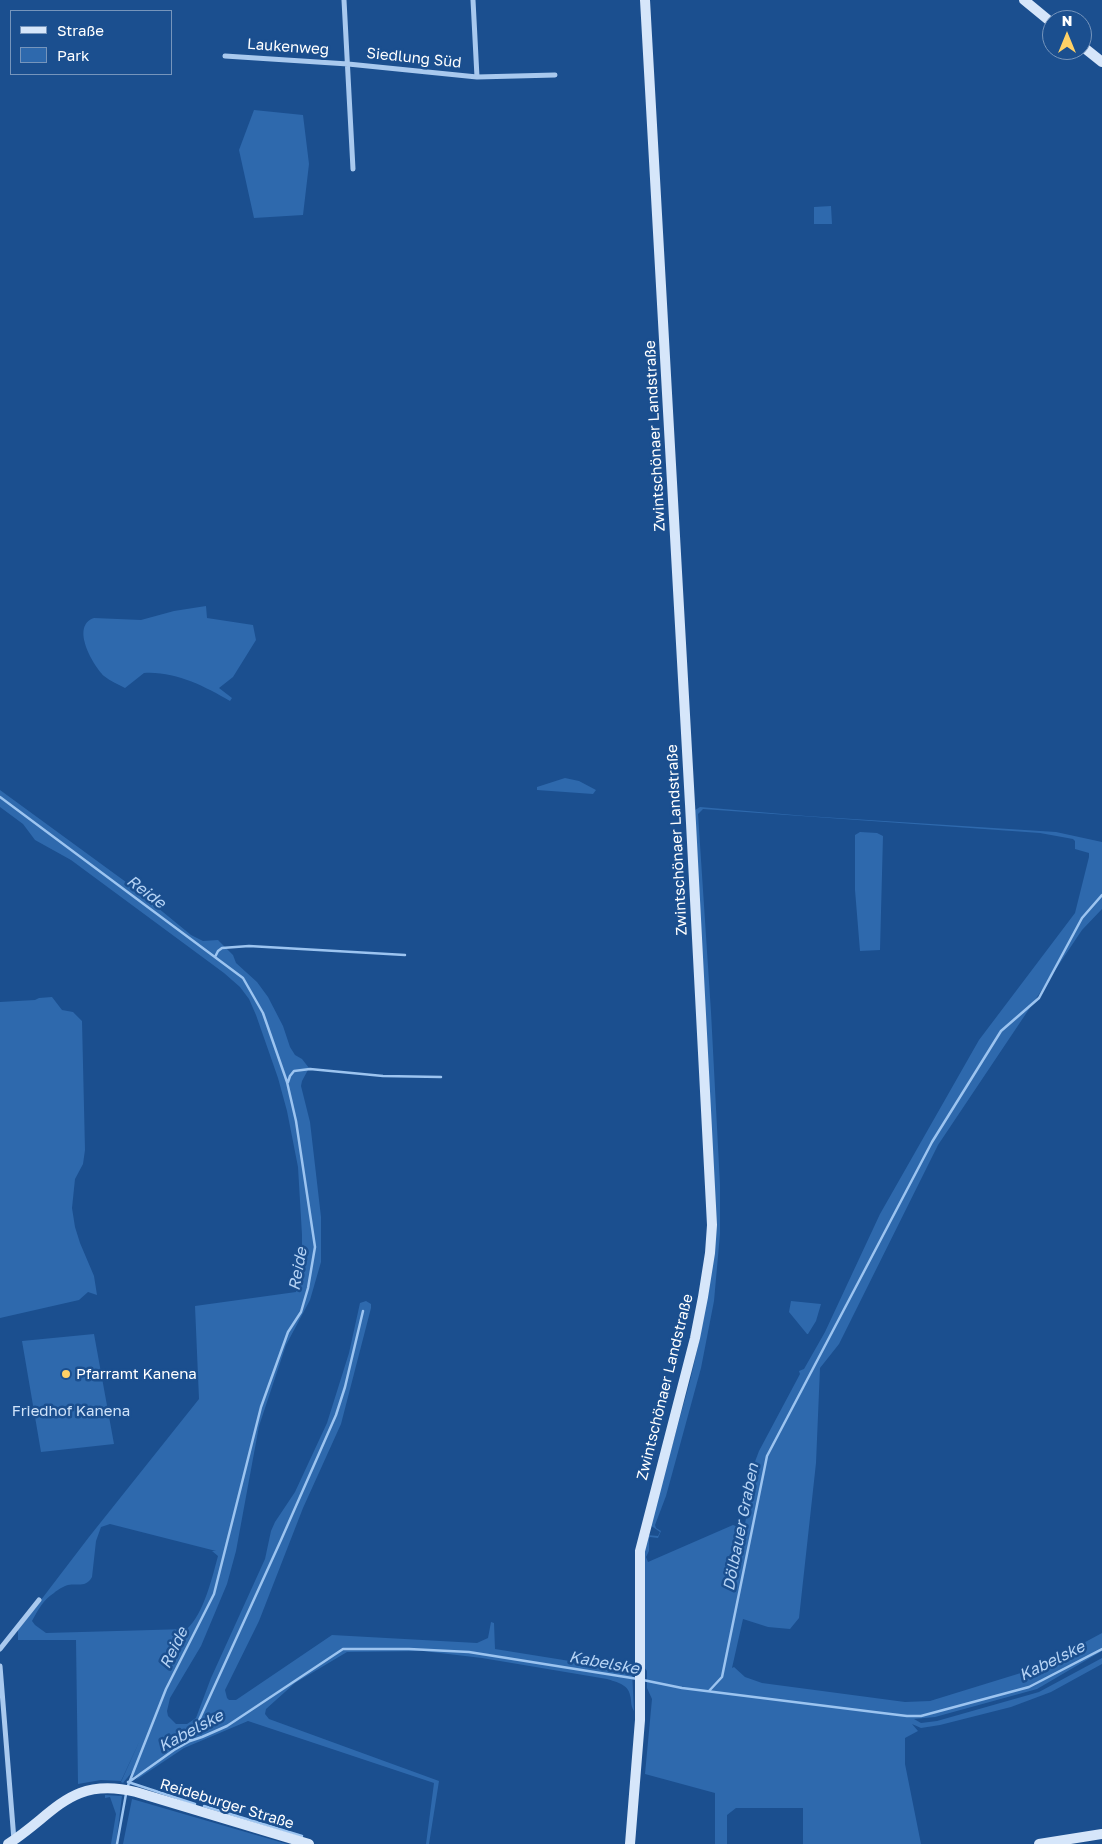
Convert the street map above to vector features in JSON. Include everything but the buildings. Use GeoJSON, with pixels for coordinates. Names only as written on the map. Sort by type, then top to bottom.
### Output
{"type":"FeatureCollection","features":[{"type":"Feature","properties":{"kind":"main road","name":"Zwintschönaer Landstraße"},"geometry":{"type":"LineString","coordinates":[[630,1844],[640,1740],[640,1551],[687,1375],[705,1288],[712,1225],[645,0]]}},
{"type":"Feature","properties":{"kind":"main road"},"geometry":{"type":"LineString","coordinates":[[1024,0],[1042,15]]}},
{"type":"Feature","properties":{"kind":"main road"},"geometry":{"type":"LineString","coordinates":[[1092,54],[1102,62]]}},
{"type":"Feature","properties":{"kind":"main road","name":"Reideburger Straße"},"geometry":{"type":"LineString","coordinates":[[11,1842],[71,1796],[90,1790],[117,1788],[309,1844]]}},
{"type":"Feature","properties":{"kind":"main road"},"geometry":{"type":"LineString","coordinates":[[1039,1844],[1102,1834]]}},
{"type":"Feature","properties":{"kind":"street"},"geometry":{"type":"LineString","coordinates":[[344,0],[352,169]]}},
{"type":"Feature","properties":{"kind":"street","name":"Siedlung Süd"},"geometry":{"type":"LineString","coordinates":[[473,0],[477,78]]}},
{"type":"Feature","properties":{"kind":"street","name":"Laukenweg"},"geometry":{"type":"LineString","coordinates":[[225,56],[348,64]]}},
{"type":"Feature","properties":{"kind":"street","name":"Siedlung Süd"},"geometry":{"type":"LineString","coordinates":[[348,64],[477,78],[555,75]]}},
{"type":"Feature","properties":{"kind":"street"},"geometry":{"type":"LineString","coordinates":[[0,1649],[39,1600]]}},
{"type":"Feature","properties":{"kind":"street"},"geometry":{"type":"LineString","coordinates":[[0,1666],[11,1842]]}},
{"type":"Feature","properties":{"kind":"green space"},"geometry":{"type":"Polygon","coordinates":[[[254,110],[303,115],[309,164],[303,215],[254,218],[239,150],[254,110]]]}},
{"type":"Feature","properties":{"kind":"green space"},"geometry":{"type":"Polygon","coordinates":[[[831,206],[832,224],[814,224],[814,207],[831,206]]]}},
{"type":"Feature","properties":{"kind":"green space"},"geometry":{"type":"Polygon","coordinates":[[[206,606],[207,618],[253,625],[256,640],[233,677],[219,688],[232,698],[230,701],[189,681],[167,674],[144,673],[125,688],[111,681],[99,671],[86,646],[84,629],[87,622],[94,618],[141,620],[174,611],[206,606]]]}},
{"type":"Feature","properties":{"kind":"green space"},"geometry":{"type":"Polygon","coordinates":[[[565,778],[579,781],[596,790],[593,794],[537,790],[537,787],[565,778]]]}},
{"type":"Feature","properties":{"kind":"green space"},"geometry":{"type":"Polygon","coordinates":[[[0,790],[130,885],[191,935],[203,941],[218,940],[233,955],[236,963],[257,982],[268,997],[283,1026],[290,1047],[295,1055],[302,1059],[309,1068],[301,1086],[310,1122],[321,1217],[321,1262],[310,1300],[286,1345],[259,1426],[236,1551],[227,1584],[201,1646],[170,1698],[167,1711],[168,1716],[176,1724],[187,1724],[196,1718],[211,1678],[265,1559],[271,1531],[295,1492],[327,1423],[349,1353],[360,1303],[366,1301],[371,1304],[371,1308],[341,1424],[303,1508],[259,1621],[225,1690],[227,1698],[229,1700],[236,1700],[332,1635],[477,1643],[488,1638],[491,1622],[494,1623],[495,1649],[632,1671],[634,1711],[627,1688],[607,1679],[482,1658],[423,1651],[347,1652],[295,1683],[266,1709],[265,1714],[269,1719],[439,1781],[429,1844],[426,1844],[434,1783],[248,1721],[184,1748],[136,1780],[139,1776],[138,1774],[133,1777],[134,1773],[132,1772],[123,1783],[121,1782],[140,1740],[121,1781],[101,1780],[78,1784],[76,1640],[18,1640],[18,1630],[199,1399],[195,1306],[296,1292],[302,1266],[302,1235],[298,1167],[287,1111],[278,1078],[249,999],[240,987],[224,973],[71,860],[35,840],[23,824],[0,807],[0,790]],[[110,1524],[101,1527],[96,1541],[92,1577],[90,1580],[84,1584],[68,1585],[57,1591],[44,1602],[32,1621],[46,1633],[187,1629],[198,1614],[207,1595],[218,1556],[212,1551],[216,1551],[110,1524]]]}},
{"type":"Feature","properties":{"kind":"green space"},"geometry":{"type":"Polygon","coordinates":[[[700,807],[806,816],[1056,832],[1102,842],[1102,909],[1082,930],[938,1145],[839,1344],[820,1368],[816,1463],[799,1618],[790,1629],[768,1627],[743,1619],[732,1668],[734,1667],[745,1677],[762,1683],[905,1702],[930,1701],[1037,1668],[1102,1633],[1102,1651],[1037,1689],[935,1717],[914,1719],[921,1723],[937,1721],[1039,1692],[1102,1658],[1102,1664],[1051,1692],[1011,1707],[940,1725],[921,1728],[912,1724],[918,1731],[905,1738],[905,1764],[921,1844],[803,1844],[803,1808],[736,1808],[727,1815],[727,1844],[715,1844],[715,1793],[645,1774],[652,1699],[647,1688],[647,1671],[644,1667],[643,1564],[647,1535],[658,1536],[660,1532],[650,1525],[690,1381],[699,1342],[710,1276],[695,810],[700,807]],[[703,809],[698,814],[711,1012],[720,1185],[720,1234],[714,1301],[701,1368],[666,1496],[655,1525],[661,1531],[658,1538],[649,1538],[649,1551],[646,1557],[648,1562],[733,1525],[741,1528],[745,1524],[755,1469],[753,1467],[759,1451],[800,1374],[799,1371],[804,1369],[825,1332],[880,1214],[979,1040],[1075,913],[1089,853],[1075,849],[1075,841],[1073,839],[1040,833],[703,809]]]}},
{"type":"Feature","properties":{"kind":"green space"},"geometry":{"type":"Polygon","coordinates":[[[860,832],[877,833],[883,836],[880,950],[860,951],[855,890],[855,835],[860,832]]]}},
{"type":"Feature","properties":{"kind":"green space"},"geometry":{"type":"Polygon","coordinates":[[[52,997],[62,1010],[73,1012],[82,1021],[85,1150],[83,1164],[75,1179],[72,1208],[80,1243],[94,1276],[97,1295],[88,1292],[79,1300],[0,1318],[0,1002],[52,997]]]}},
{"type":"Feature","properties":{"kind":"green space"},"geometry":{"type":"Polygon","coordinates":[[[791,1301],[821,1304],[816,1321],[808,1334],[789,1312],[791,1301]]]}},
{"type":"Feature","properties":{"kind":"green space","name":"Friedhof Kanena"},"geometry":{"type":"Polygon","coordinates":[[[94,1334],[114,1444],[41,1452],[22,1341],[94,1334]]]}},
{"type":"Feature","properties":{"kind":"green space"},"geometry":{"type":"Polygon","coordinates":[[[105,1795],[122,1796],[116,1844],[111,1844],[116,1814],[110,1797],[105,1798],[105,1795]]]}},
{"type":"Feature","properties":{"kind":"green space"},"geometry":{"type":"Polygon","coordinates":[[[132,1799],[287,1844],[123,1844],[132,1799]]]}},
{"type":"Feature","properties":{"kind":"waterway","name":"Reide"},"geometry":{"type":"LineString","coordinates":[[0,797],[243,978],[263,1013],[287,1082],[296,1121],[315,1247],[308,1288],[301,1312],[288,1332],[261,1407],[214,1594],[166,1689],[127,1788]]}},
{"type":"Feature","properties":{"kind":"waterway","name":"Dölbauer Graben"},"geometry":{"type":"LineString","coordinates":[[709,1691],[722,1677],[767,1456],[932,1142],[1001,1031],[1039,998],[1082,918],[1102,895]]}},
{"type":"Feature","properties":{"kind":"waterway"},"geometry":{"type":"LineString","coordinates":[[215,957],[222,948],[249,946],[405,955]]}},
{"type":"Feature","properties":{"kind":"waterway"},"geometry":{"type":"LineString","coordinates":[[288,1082],[294,1071],[310,1069],[383,1076],[441,1077]]}},
{"type":"Feature","properties":{"kind":"waterway"},"geometry":{"type":"LineString","coordinates":[[190,1740],[336,1415],[345,1387],[363,1311]]}},
{"type":"Feature","properties":{"kind":"waterway","name":"Kabelske"},"geometry":{"type":"LineString","coordinates":[[129,1782],[174,1750],[190,1741],[227,1726],[343,1649],[409,1649],[469,1652],[638,1679]]}},
{"type":"Feature","properties":{"kind":"waterway","name":"Kabelske"},"geometry":{"type":"LineString","coordinates":[[643,1680],[682,1688],[907,1716],[921,1716],[1029,1687],[1102,1649]]}},
{"type":"Feature","properties":{"kind":"waterway"},"geometry":{"type":"LineString","coordinates":[[128,1782],[195,1804]]}},
{"type":"Feature","properties":{"kind":"waterway","name":"Reide"},"geometry":{"type":"LineString","coordinates":[[117,1844],[126,1794]]}},
{"type":"Feature","properties":{"kind":"waterway"},"geometry":{"type":"LineString","coordinates":[[204,1806],[302,1836]]}},
{"type":"Feature","properties":{"kind":"place","name":"Pfarramt Kanena"},"geometry":{"type":"Point","coordinates":[66,1374]}}]}
